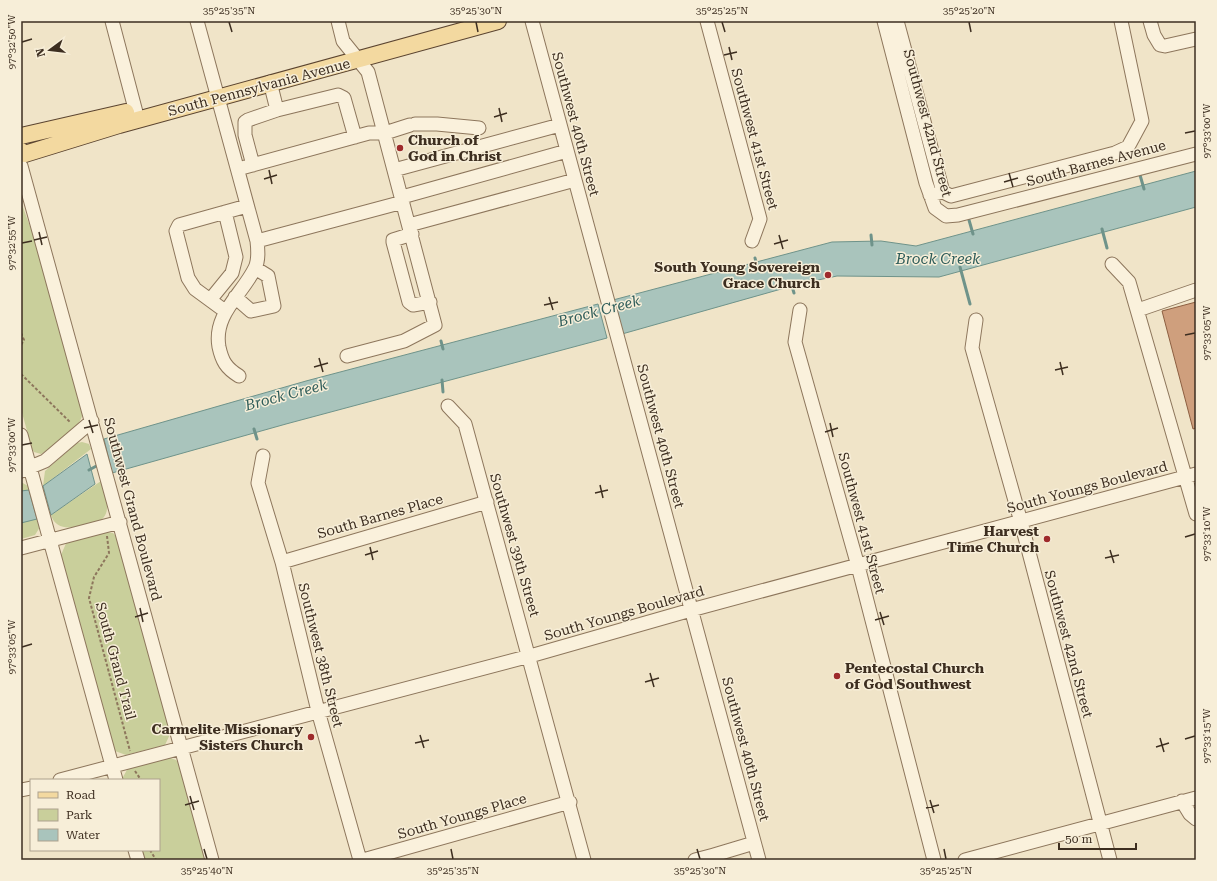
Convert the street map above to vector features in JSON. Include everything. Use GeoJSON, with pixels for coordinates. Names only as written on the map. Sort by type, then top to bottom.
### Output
{"type":"FeatureCollection","features":[{"type":"Feature","properties":{"kind":"main road","name":"South Pennsylvania Avenue"},"geometry":{"type":"LineString","coordinates":[[217,93],[270,82],[459,21]]}},
{"type":"Feature","properties":{"kind":"main road","name":"South Pennsylvania Avenue"},"geometry":{"type":"LineString","coordinates":[[21,151],[25,154],[136,115],[355,55],[481,23],[498,21]]}},
{"type":"Feature","properties":{"kind":"main road","name":"South Pennsylvania Avenue"},"geometry":{"type":"LineString","coordinates":[[21,136],[136,115]]}},
{"type":"Feature","properties":{"kind":"street"},"geometry":{"type":"LineString","coordinates":[[112,21],[136,115]]}},
{"type":"Feature","properties":{"kind":"street"},"geometry":{"type":"LineString","coordinates":[[197,21],[257,241],[258,259],[256,268],[225,311],[219,326],[218,340],[222,358],[227,368],[239,376]]}},
{"type":"Feature","properties":{"kind":"street"},"geometry":{"type":"LineString","coordinates":[[338,21],[344,41],[368,72],[435,325],[404,341],[347,356]]}},
{"type":"Feature","properties":{"kind":"street","name":"Southwest 40th Street"},"geometry":{"type":"LineString","coordinates":[[532,21],[759,860]]}},
{"type":"Feature","properties":{"kind":"street","name":"Southwest 41st Street"},"geometry":{"type":"LineString","coordinates":[[707,21],[760,220],[752,241]]}},
{"type":"Feature","properties":{"kind":"street"},"geometry":{"type":"LineString","coordinates":[[930,195],[943,192],[951,196],[1115,153],[1128,147],[1142,121],[1121,21]]}},
{"type":"Feature","properties":{"kind":"street"},"geometry":{"type":"LineString","coordinates":[[1150,21],[1154,35],[1160,45],[1165,46],[1196,39]]}},
{"type":"Feature","properties":{"kind":"street"},"geometry":{"type":"LineString","coordinates":[[891,22],[943,192]]}},
{"type":"Feature","properties":{"kind":"street","name":"Southwest 42nd Street"},"geometry":{"type":"LineString","coordinates":[[891,22],[930,195],[935,208],[946,216],[958,216]]}},
{"type":"Feature","properties":{"kind":"street"},"geometry":{"type":"LineString","coordinates":[[270,82],[277,110]]}},
{"type":"Feature","properties":{"kind":"street"},"geometry":{"type":"LineString","coordinates":[[253,165],[245,135],[245,122],[277,110],[338,95],[344,98],[355,137]]}},
{"type":"Feature","properties":{"kind":"street"},"geometry":{"type":"LineString","coordinates":[[238,169],[369,133],[385,133],[412,125],[478,124],[483,146]]}},
{"type":"Feature","properties":{"kind":"street"},"geometry":{"type":"LineString","coordinates":[[394,170],[560,125]]}},
{"type":"Feature","properties":{"kind":"street"},"geometry":{"type":"LineString","coordinates":[[257,241],[567,151]]}},
{"type":"Feature","properties":{"kind":"street","name":"South Barnes Avenue"},"geometry":{"type":"LineString","coordinates":[[958,216],[1196,154]]}},
{"type":"Feature","properties":{"kind":"street","name":"Southwest Grand Boulevard"},"geometry":{"type":"LineString","coordinates":[[21,166],[212,860]]}},
{"type":"Feature","properties":{"kind":"street"},"geometry":{"type":"LineString","coordinates":[[430,302],[413,305],[409,302],[393,242],[394,240],[410,229],[575,180]]}},
{"type":"Feature","properties":{"kind":"street"},"geometry":{"type":"LineString","coordinates":[[225,311],[195,289],[188,278],[176,231],[179,225],[248,206]]}},
{"type":"Feature","properties":{"kind":"street"},"geometry":{"type":"LineString","coordinates":[[210,300],[232,273],[236,257],[225,212]]}},
{"type":"Feature","properties":{"kind":"street"},"geometry":{"type":"LineString","coordinates":[[1112,264],[1129,282],[1191,475],[1196,514]]}},
{"type":"Feature","properties":{"kind":"street"},"geometry":{"type":"LineString","coordinates":[[401,272],[420,267]]}},
{"type":"Feature","properties":{"kind":"street"},"geometry":{"type":"LineString","coordinates":[[235,297],[251,312],[274,306],[268,276],[256,268]]}},
{"type":"Feature","properties":{"kind":"street"},"geometry":{"type":"LineString","coordinates":[[1138,310],[1196,290]]}},
{"type":"Feature","properties":{"kind":"street","name":"Southwest 41st Street"},"geometry":{"type":"LineString","coordinates":[[800,310],[795,342],[858,566],[934,860]]}},
{"type":"Feature","properties":{"kind":"street","name":"Southwest 42nd Street"},"geometry":{"type":"LineString","coordinates":[[976,320],[972,348],[1021,522],[1099,823],[1110,860]]}},
{"type":"Feature","properties":{"kind":"street","name":"Southwest 39th Street"},"geometry":{"type":"LineString","coordinates":[[448,406],[465,424],[570,802],[584,860]]}},
{"type":"Feature","properties":{"kind":"street"},"geometry":{"type":"LineString","coordinates":[[26,470],[45,461],[92,421]]}},
{"type":"Feature","properties":{"kind":"street"},"geometry":{"type":"LineString","coordinates":[[21,435],[26,470],[35,487],[116,779]]}},
{"type":"Feature","properties":{"kind":"street","name":"Southwest 38th Street"},"geometry":{"type":"LineString","coordinates":[[263,456],[258,483],[282,562],[318,711],[361,860]]}},
{"type":"Feature","properties":{"kind":"street","name":"South Youngs Boulevard"},"geometry":{"type":"LineString","coordinates":[[64,779],[530,656],[691,610],[1191,475]]}},
{"type":"Feature","properties":{"kind":"street","name":"South Barnes Place"},"geometry":{"type":"LineString","coordinates":[[282,562],[487,502]]}},
{"type":"Feature","properties":{"kind":"street"},"geometry":{"type":"LineString","coordinates":[[21,548],[120,522]]}},
{"type":"Feature","properties":{"kind":"street"},"geometry":{"type":"LineString","coordinates":[[964,860],[1196,798]]}},
{"type":"Feature","properties":{"kind":"street"},"geometry":{"type":"LineString","coordinates":[[1182,801],[1190,814],[1196,819]]}},
{"type":"Feature","properties":{"kind":"street","name":"South Youngs Place"},"geometry":{"type":"LineString","coordinates":[[361,860],[570,802]]}},
{"type":"Feature","properties":{"kind":"street"},"geometry":{"type":"LineString","coordinates":[[695,860],[715,857],[754,843]]}},
{"type":"Feature","properties":{"kind":"path"},"geometry":{"type":"LineString","coordinates":[[21,333],[24,340],[21,345]]}},
{"type":"Feature","properties":{"kind":"path"},"geometry":{"type":"LineString","coordinates":[[21,374],[64,415],[79,433]]}},
{"type":"Feature","properties":{"kind":"path","name":"South Grand Trail"},"geometry":{"type":"LineString","coordinates":[[106,525],[109,552],[94,577],[89,598],[135,773],[140,779]]}},
{"type":"Feature","properties":{"kind":"path"},"geometry":{"type":"LineString","coordinates":[[151,851],[156,860]]}},
{"type":"Feature","properties":{"kind":"green space"},"geometry":{"type":"Polygon","coordinates":[[[21,202],[45,267],[83,411],[79,423],[69,434],[41,454],[34,452],[32,449],[21,409],[21,202]]]}},
{"type":"Feature","properties":{"kind":"green space"},"geometry":{"type":"Polygon","coordinates":[[[82,442],[89,444],[91,449],[43,486],[45,471],[77,443],[82,442]]]}},
{"type":"Feature","properties":{"kind":"green space"},"geometry":{"type":"Polygon","coordinates":[[[101,481],[107,507],[105,516],[101,520],[73,527],[60,526],[55,522],[51,515],[101,481]]]}},
{"type":"Feature","properties":{"kind":"green space"},"geometry":{"type":"Polygon","coordinates":[[[21,482],[28,486],[40,527],[35,535],[21,539],[21,482]]]}},
{"type":"Feature","properties":{"kind":"green space"},"geometry":{"type":"Polygon","coordinates":[[[106,532],[113,533],[116,536],[171,732],[165,745],[126,755],[115,751],[113,745],[61,555],[67,541],[106,532]]]}},
{"type":"Feature","properties":{"kind":"green space"},"geometry":{"type":"Polygon","coordinates":[[[168,757],[176,760],[181,765],[207,860],[144,860],[142,851],[160,851],[160,779],[123,779],[128,768],[168,757]]]}},
{"type":"Feature","properties":{"kind":"water","name":"Brock Creek"},"geometry":{"type":"Polygon","coordinates":[[[1196,171],[1196,207],[939,277],[837,276],[799,284],[622,334],[613,300],[832,242],[881,241],[916,246],[1196,171]]]}},
{"type":"Feature","properties":{"kind":"water","name":"Brock Creek"},"geometry":{"type":"Polygon","coordinates":[[[598,304],[607,338],[286,424],[112,473],[104,439],[306,381],[598,304]]]}},
{"type":"Feature","properties":{"kind":"water"},"geometry":{"type":"Polygon","coordinates":[[[87,454],[95,484],[51,515],[43,486],[87,454]]]}},
{"type":"Feature","properties":{"kind":"water"},"geometry":{"type":"Polygon","coordinates":[[[29,490],[37,519],[21,523],[21,491],[29,490]]]}},
{"type":"Feature","properties":{"kind":"building"},"geometry":{"type":"Polygon","coordinates":[[[1196,302],[1196,428],[1193,429],[1162,311],[1196,302]]]}},
{"type":"Feature","properties":{"kind":"waterway"},"geometry":{"type":"LineString","coordinates":[[1140,175],[1144,189]]}},
{"type":"Feature","properties":{"kind":"waterway"},"geometry":{"type":"LineString","coordinates":[[969,220],[973,234]]}},
{"type":"Feature","properties":{"kind":"waterway"},"geometry":{"type":"LineString","coordinates":[[1102,229],[1107,248]]}},
{"type":"Feature","properties":{"kind":"waterway"},"geometry":{"type":"LineString","coordinates":[[871,235],[872,245]]}},
{"type":"Feature","properties":{"kind":"waterway"},"geometry":{"type":"LineString","coordinates":[[755,258],[757,266]]}},
{"type":"Feature","properties":{"kind":"waterway"},"geometry":{"type":"LineString","coordinates":[[960,267],[970,304]]}},
{"type":"Feature","properties":{"kind":"waterway"},"geometry":{"type":"LineString","coordinates":[[791,283],[794,293]]}},
{"type":"Feature","properties":{"kind":"waterway"},"geometry":{"type":"LineString","coordinates":[[441,341],[443,349]]}},
{"type":"Feature","properties":{"kind":"waterway"},"geometry":{"type":"LineString","coordinates":[[442,380],[443,392]]}},
{"type":"Feature","properties":{"kind":"waterway"},"geometry":{"type":"LineString","coordinates":[[254,429],[257,439]]}},
{"type":"Feature","properties":{"kind":"waterway","name":"Brock Creek"},"geometry":{"type":"LineString","coordinates":[[89,470],[100,464]]}},
{"type":"Feature","properties":{"kind":"place","name":"Church of God in Christ"},"geometry":{"type":"Point","coordinates":[400,148]}},
{"type":"Feature","properties":{"kind":"place","name":"South Young Sovereign Grace Church"},"geometry":{"type":"Point","coordinates":[828,275]}},
{"type":"Feature","properties":{"kind":"place","name":"Harvest Time Church"},"geometry":{"type":"Point","coordinates":[1047,539]}},
{"type":"Feature","properties":{"kind":"place","name":"Pentecostal Church of God Southwest"},"geometry":{"type":"Point","coordinates":[837,676]}},
{"type":"Feature","properties":{"kind":"place","name":"Carmelite Missionary Sisters Church"},"geometry":{"type":"Point","coordinates":[311,737]}}]}
